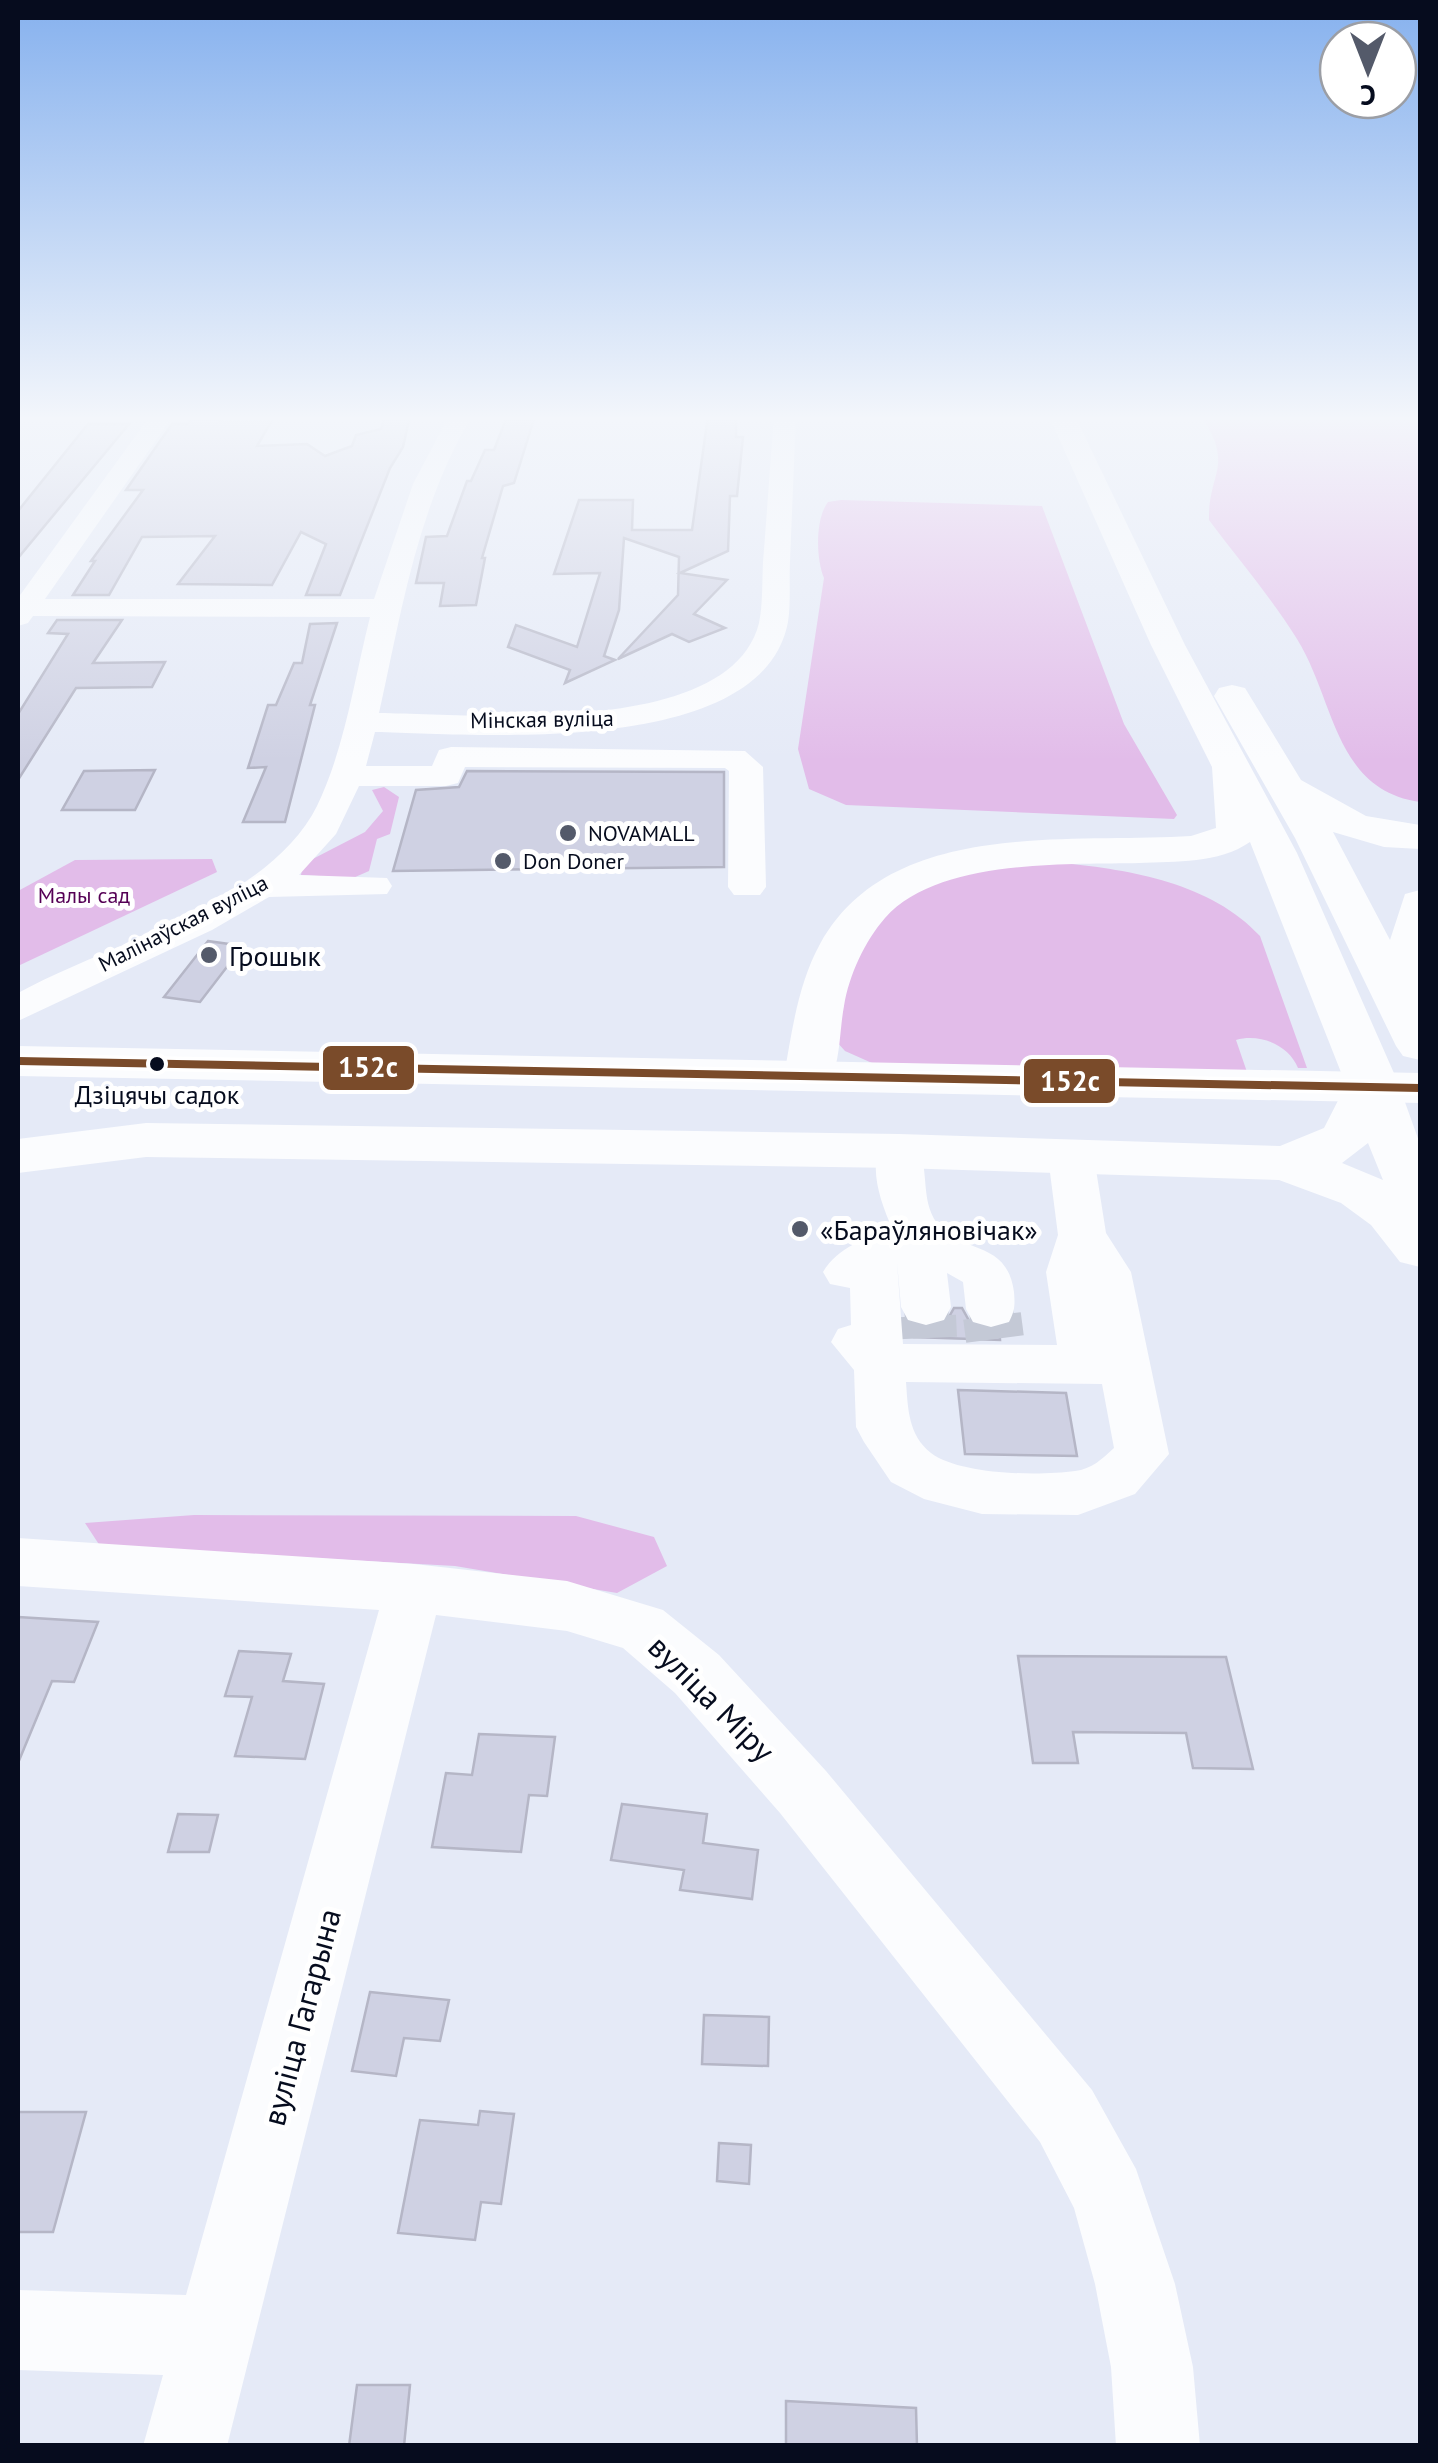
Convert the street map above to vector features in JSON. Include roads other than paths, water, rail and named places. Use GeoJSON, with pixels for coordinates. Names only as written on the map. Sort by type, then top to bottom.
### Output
{"type":"FeatureCollection","features":[{"type":"Feature","properties":{"kind":"main road"},"geometry":{"type":"LineString","coordinates":[[1117,531],[1228,763],[1396,1084],[1420,1206]]}},
{"type":"Feature","properties":{"kind":"main road"},"geometry":{"type":"LineString","coordinates":[[1172,578],[1220,676],[1372,944],[1420,1046]]}},
{"type":"Feature","properties":{"kind":"main road"},"geometry":{"type":"LineString","coordinates":[[808,1076],[825,976],[847,933],[870,904],[902,884],[948,866],[1036,856],[1189,848],[1228,839],[1237,832],[1238,820],[1228,763]]}},
{"type":"Feature","properties":{"kind":"main road"},"geometry":{"type":"LineString","coordinates":[[1282,782],[1324,814],[1354,828],[1420,837]]}},
{"type":"Feature","properties":{"kind":"main road"},"geometry":{"type":"LineString","coordinates":[[1420,903],[1410,949],[1420,1030]]}},
{"type":"Feature","properties":{"kind":"main road"},"geometry":{"type":"LineString","coordinates":[[18,1061],[1223,1086],[1396,1084]]}},
{"type":"Feature","properties":{"kind":"main road"},"geometry":{"type":"LineString","coordinates":[[18,1156],[146,1140],[898,1150],[1280,1163],[1324,1154],[1344,1142],[1396,1084]]}},
{"type":"Feature","properties":{"kind":"main road"},"geometry":{"type":"LineString","coordinates":[[1280,1163],[1329,1177],[1382,1200],[1420,1248]]}},
{"type":"Feature","properties":{"kind":"street"},"geometry":{"type":"LineString","coordinates":[[20,610],[78,531]]}},
{"type":"Feature","properties":{"kind":"street","name":"Малінаўская вуліца"},"geometry":{"type":"LineString","coordinates":[[18,1009],[262,886],[301,854],[320,832],[345,776],[362,722],[386,608],[409,531]]}},
{"type":"Feature","properties":{"kind":"street","name":"Мінская вуліца"},"geometry":{"type":"LineString","coordinates":[[362,722],[594,721],[644,715],[724,690],[751,671],[769,648],[778,531]]}},
{"type":"Feature","properties":{"kind":"street"},"geometry":{"type":"LineString","coordinates":[[20,610],[386,608]]}},
{"type":"Feature","properties":{"kind":"street"},"geometry":{"type":"LineString","coordinates":[[345,776],[446,776],[451,757],[733,758],[746,766],[747,886]]}},
{"type":"Feature","properties":{"kind":"street"},"geometry":{"type":"LineString","coordinates":[[262,886],[374,886]]}},
{"type":"Feature","properties":{"kind":"street"},"geometry":{"type":"LineString","coordinates":[[898,1150],[903,1199],[935,1244],[962,1337]]}},
{"type":"Feature","properties":{"kind":"street"},"geometry":{"type":"LineString","coordinates":[[935,1244],[872,1254],[883,1427],[910,1467],[944,1484],[1010,1493],[1078,1493],[1116,1479],[1142,1454],[1105,1364],[1107,1272],[1082,1235],[1070,1156]]}},
{"type":"Feature","properties":{"kind":"street"},"geometry":{"type":"LineString","coordinates":[[879,1363],[962,1337],[1105,1364]]}},
{"type":"Feature","properties":{"kind":"street","name":"вуліца Міру"},"geometry":{"type":"LineString","coordinates":[[18,1562],[414,1588],[567,1606],[642,1628],[697,1674],[803,1792],[1066,2116],[1109,2196],[1136,2284],[1152,2367],[1158,2446]]}},
{"type":"Feature","properties":{"kind":"street","name":"вуліца Гагарына"},"geometry":{"type":"LineString","coordinates":[[186,2446],[414,1588]]}},
{"type":"Feature","properties":{"kind":"street"},"geometry":{"type":"LineString","coordinates":[[18,2330],[217,2336]]}},
{"type":"Feature","properties":{"kind":"tunnel"},"geometry":{"type":"LineString","coordinates":[[926,1307],[927,1319]]}},
{"type":"Feature","properties":{"kind":"tunnel"},"geometry":{"type":"LineString","coordinates":[[991,1309],[992,1319]]}},
{"type":"Feature","properties":{"kind":"tunnel"},"geometry":{"type":"LineString","coordinates":[[927,1316],[928,1338]]}},
{"type":"Feature","properties":{"kind":"tunnel"},"geometry":{"type":"LineString","coordinates":[[992,1316],[995,1339]]}},
{"type":"Feature","properties":{"kind":"place","name":"NOVAMALL"},"geometry":{"type":"Point","coordinates":[568,833]}},
{"type":"Feature","properties":{"kind":"place","name":"Don Doner"},"geometry":{"type":"Point","coordinates":[503,861]}},
{"type":"Feature","properties":{"kind":"place","name":"Грошык"},"geometry":{"type":"Point","coordinates":[209,955]}},
{"type":"Feature","properties":{"kind":"place","name":"Дзіцячы садок"},"geometry":{"type":"Point","coordinates":[157,1064]}},
{"type":"Feature","properties":{"kind":"place","name":"«Бараўляновічак»"},"geometry":{"type":"Point","coordinates":[800,1229]}},
{"type":"Feature","properties":{"kind":"park label","name":"Малы сад"},"geometry":{"type":"Point","coordinates":[84,895]}}]}
